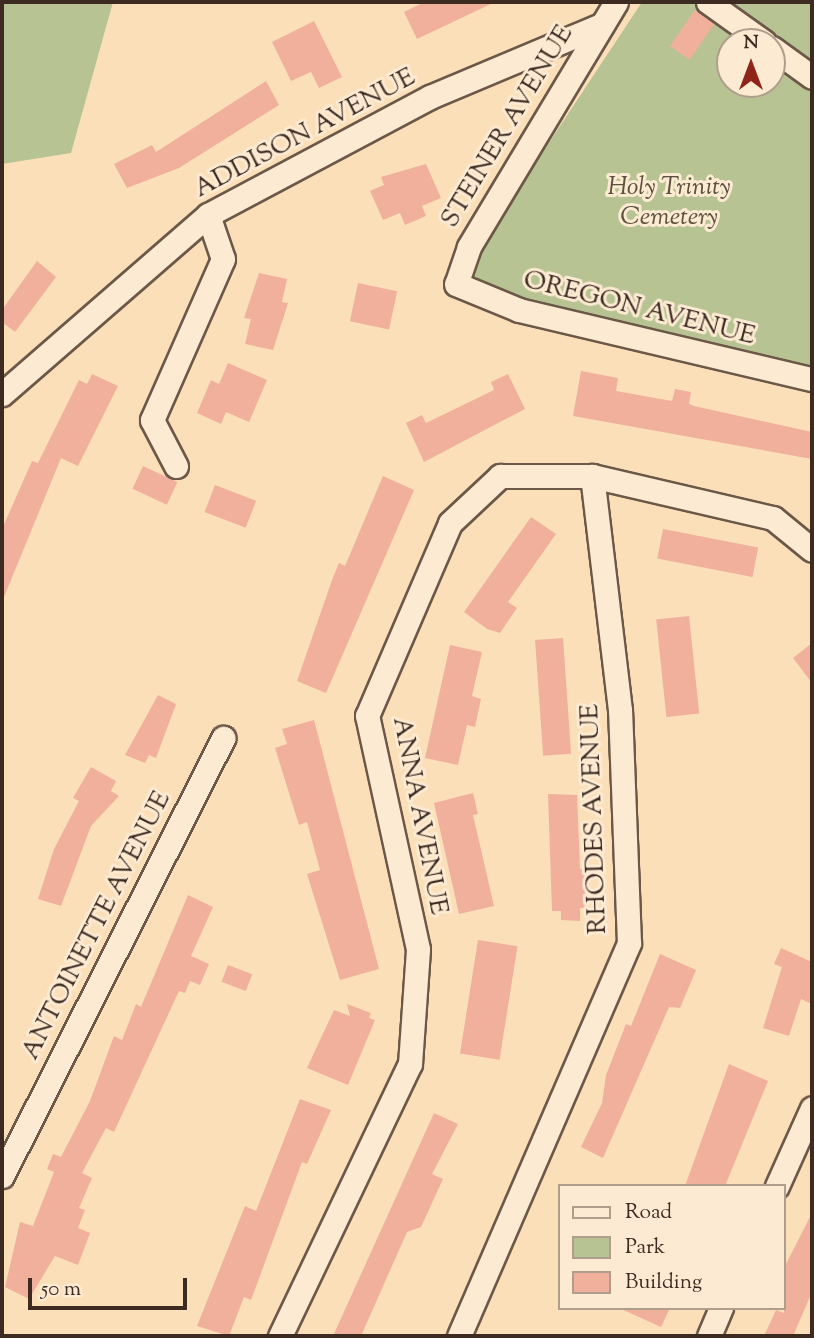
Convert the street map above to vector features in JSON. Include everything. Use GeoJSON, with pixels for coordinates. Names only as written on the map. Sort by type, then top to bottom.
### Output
{"type":"FeatureCollection","features":[{"type":"Feature","properties":{"kind":"street","name":"STEINER AVENUE"},"geometry":{"type":"LineString","coordinates":[[456,284],[469,247],[616,2]]}},
{"type":"Feature","properties":{"kind":"street"},"geometry":{"type":"LineString","coordinates":[[708,2],[744,28]]}},
{"type":"Feature","properties":{"kind":"street","name":"ADDISON AVENUE"},"geometry":{"type":"LineString","coordinates":[[2,394],[208,215],[430,97],[601,25]]}},
{"type":"Feature","properties":{"kind":"street"},"geometry":{"type":"LineString","coordinates":[[786,58],[812,77]]}},
{"type":"Feature","properties":{"kind":"street"},"geometry":{"type":"LineString","coordinates":[[176,466],[152,420],[223,259],[208,215]]}},
{"type":"Feature","properties":{"kind":"street","name":"OREGON AVENUE"},"geometry":{"type":"LineString","coordinates":[[456,284],[519,310],[812,379]]}},
{"type":"Feature","properties":{"kind":"street","name":"ANNA AVENUE"},"geometry":{"type":"LineString","coordinates":[[280,1336],[410,1064],[418,949],[368,716],[450,523],[500,476],[592,476],[773,518],[812,550]]}},
{"type":"Feature","properties":{"kind":"street","name":"RHODES AVENUE"},"geometry":{"type":"LineString","coordinates":[[459,1336],[629,943],[620,709],[592,476]]}},
{"type":"Feature","properties":{"kind":"street","name":"ANTOINETTE AVENUE"},"geometry":{"type":"LineString","coordinates":[[2,1176],[223,738]]}},
{"type":"Feature","properties":{"kind":"street"},"geometry":{"type":"LineString","coordinates":[[778,1184],[812,1108]]}},
{"type":"Feature","properties":{"kind":"street"},"geometry":{"type":"LineString","coordinates":[[709,1336],[720,1310]]}},
{"type":"Feature","properties":{"kind":"green space"},"geometry":{"type":"Polygon","coordinates":[[[2,2],[113,2],[71,153],[2,164],[2,2]]]}},
{"type":"Feature","properties":{"kind":"green space","name":"Holy Trinity Cemetery"},"geometry":{"type":"Polygon","coordinates":[[[642,2],[812,2],[812,369],[494,303],[469,278],[476,253],[642,2]]]}},
{"type":"Feature","properties":{"kind":"building"},"geometry":{"type":"Polygon","coordinates":[[[424,2],[495,2],[417,39],[404,12],[424,2]]]}},
{"type":"Feature","properties":{"kind":"building"},"geometry":{"type":"Polygon","coordinates":[[[695,10],[715,24],[689,60],[670,46],[695,10]]]}},
{"type":"Feature","properties":{"kind":"building"},"geometry":{"type":"Polygon","coordinates":[[[314,21],[342,77],[319,88],[311,72],[291,81],[272,42],[314,21]]]}},
{"type":"Feature","properties":{"kind":"building"},"geometry":{"type":"Polygon","coordinates":[[[266,81],[279,105],[179,168],[127,188],[114,164],[152,145],[156,152],[266,81]]]}},
{"type":"Feature","properties":{"kind":"building"},"geometry":{"type":"Polygon","coordinates":[[[426,164],[441,198],[422,206],[426,216],[405,225],[400,213],[383,220],[370,191],[384,185],[381,177],[426,164]]]}},
{"type":"Feature","properties":{"kind":"building"},"geometry":{"type":"Polygon","coordinates":[[[37,261],[56,277],[15,332],[2,322],[2,310],[37,261]]]}},
{"type":"Feature","properties":{"kind":"building"},"geometry":{"type":"Polygon","coordinates":[[[259,273],[287,279],[282,302],[288,303],[273,350],[245,344],[251,319],[244,318],[259,273]]]}},
{"type":"Feature","properties":{"kind":"building"},"geometry":{"type":"Polygon","coordinates":[[[358,283],[397,291],[389,329],[350,321],[358,283]]]}},
{"type":"Feature","properties":{"kind":"building"},"geometry":{"type":"Polygon","coordinates":[[[228,363],[267,380],[249,422],[226,412],[221,424],[197,413],[211,380],[219,384],[228,363]]]}},
{"type":"Feature","properties":{"kind":"building"},"geometry":{"type":"Polygon","coordinates":[[[581,371],[618,378],[616,391],[672,401],[675,389],[691,392],[689,404],[694,406],[812,432],[812,459],[573,416],[581,371]]]}},
{"type":"Feature","properties":{"kind":"building"},"geometry":{"type":"Polygon","coordinates":[[[92,374],[118,386],[78,466],[61,458],[2,602],[2,529],[32,461],[38,463],[79,380],[87,384],[92,374]]]}},
{"type":"Feature","properties":{"kind":"building"},"geometry":{"type":"Polygon","coordinates":[[[508,374],[525,409],[424,462],[406,423],[422,415],[426,423],[494,390],[491,382],[508,374]]]}},
{"type":"Feature","properties":{"kind":"building"},"geometry":{"type":"Polygon","coordinates":[[[143,466],[177,482],[167,505],[132,489],[143,466]]]}},
{"type":"Feature","properties":{"kind":"building"},"geometry":{"type":"Polygon","coordinates":[[[383,476],[414,490],[326,693],[297,681],[339,563],[345,566],[383,476]]]}},
{"type":"Feature","properties":{"kind":"building"},"geometry":{"type":"Polygon","coordinates":[[[215,485],[256,501],[246,528],[205,512],[215,485]]]}},
{"type":"Feature","properties":{"kind":"building"},"geometry":{"type":"Polygon","coordinates":[[[531,517],[556,534],[508,602],[517,608],[500,633],[487,629],[464,612],[531,517]]]}},
{"type":"Feature","properties":{"kind":"building"},"geometry":{"type":"Polygon","coordinates":[[[663,529],[758,548],[752,577],[657,558],[663,529]]]}},
{"type":"Feature","properties":{"kind":"building"},"geometry":{"type":"Polygon","coordinates":[[[689,616],[699,713],[666,717],[656,619],[689,616]]]}},
{"type":"Feature","properties":{"kind":"building"},"geometry":{"type":"Polygon","coordinates":[[[563,638],[571,754],[543,756],[535,640],[563,638]]]}},
{"type":"Feature","properties":{"kind":"building"},"geometry":{"type":"Polygon","coordinates":[[[812,643],[812,683],[793,658],[812,643]]]}},
{"type":"Feature","properties":{"kind":"building"},"geometry":{"type":"Polygon","coordinates":[[[450,645],[482,652],[472,696],[481,699],[475,727],[467,725],[458,765],[425,758],[450,645]]]}},
{"type":"Feature","properties":{"kind":"building"},"geometry":{"type":"Polygon","coordinates":[[[158,695],[176,704],[156,758],[149,755],[145,763],[125,755],[158,695]]]}},
{"type":"Feature","properties":{"kind":"building"},"geometry":{"type":"Polygon","coordinates":[[[314,720],[379,969],[340,980],[307,874],[320,870],[307,822],[299,825],[275,748],[287,744],[282,729],[314,720]]]}},
{"type":"Feature","properties":{"kind":"building"},"geometry":{"type":"Polygon","coordinates":[[[91,767],[116,781],[111,791],[119,796],[91,826],[61,906],[38,899],[54,849],[79,801],[73,798],[91,767]]]}},
{"type":"Feature","properties":{"kind":"building"},"geometry":{"type":"Polygon","coordinates":[[[473,793],[478,814],[473,815],[494,906],[459,914],[434,803],[473,793]]]}},
{"type":"Feature","properties":{"kind":"building"},"geometry":{"type":"Polygon","coordinates":[[[548,794],[577,795],[580,869],[587,869],[586,908],[580,908],[580,921],[561,920],[561,911],[552,911],[548,794]]]}},
{"type":"Feature","properties":{"kind":"building"},"geometry":{"type":"Polygon","coordinates":[[[188,895],[213,907],[191,956],[209,964],[200,985],[190,981],[185,993],[179,991],[114,1132],[106,1128],[82,1173],[92,1178],[79,1208],[85,1210],[78,1228],[90,1233],[78,1265],[55,1256],[29,1299],[5,1287],[20,1222],[33,1226],[54,1172],[47,1169],[53,1154],[61,1157],[90,1101],[114,1036],[122,1040],[136,1004],[141,1007],[188,895]]]}},
{"type":"Feature","properties":{"kind":"building"},"geometry":{"type":"Polygon","coordinates":[[[478,940],[518,946],[500,1060],[460,1054],[478,940]]]}},
{"type":"Feature","properties":{"kind":"building"},"geometry":{"type":"Polygon","coordinates":[[[781,948],[812,962],[812,1004],[801,999],[789,1036],[763,1028],[782,967],[774,964],[781,948]]]}},
{"type":"Feature","properties":{"kind":"building"},"geometry":{"type":"Polygon","coordinates":[[[660,954],[696,970],[680,1008],[669,1007],[603,1158],[581,1147],[602,1103],[606,1075],[626,1024],[631,1026],[660,954]]]}},
{"type":"Feature","properties":{"kind":"building"},"geometry":{"type":"Polygon","coordinates":[[[228,965],[252,974],[246,991],[222,982],[228,965]]]}},
{"type":"Feature","properties":{"kind":"building"},"geometry":{"type":"Polygon","coordinates":[[[347,1004],[371,1013],[369,1018],[375,1020],[348,1085],[307,1068],[334,1010],[350,1016],[347,1004]]]}},
{"type":"Feature","properties":{"kind":"building"},"geometry":{"type":"Polygon","coordinates":[[[729,1064],[768,1081],[726,1184],[686,1184],[729,1064]]]}},
{"type":"Feature","properties":{"kind":"building"},"geometry":{"type":"Polygon","coordinates":[[[300,1099],[331,1110],[307,1164],[302,1162],[251,1300],[244,1297],[229,1336],[197,1326],[245,1206],[256,1211],[300,1099]]]}},
{"type":"Feature","properties":{"kind":"building"},"geometry":{"type":"Polygon","coordinates":[[[434,1113],[458,1124],[432,1174],[443,1179],[421,1227],[407,1232],[361,1336],[333,1336],[434,1113]]]}},
{"type":"Feature","properties":{"kind":"building"},"geometry":{"type":"Polygon","coordinates":[[[812,1213],[812,1292],[793,1336],[764,1336],[776,1310],[784,1313],[786,1310],[786,1264],[812,1213]]]}},
{"type":"Feature","properties":{"kind":"building"},"geometry":{"type":"Polygon","coordinates":[[[623,1310],[669,1310],[661,1327],[623,1310]]]}}]}
